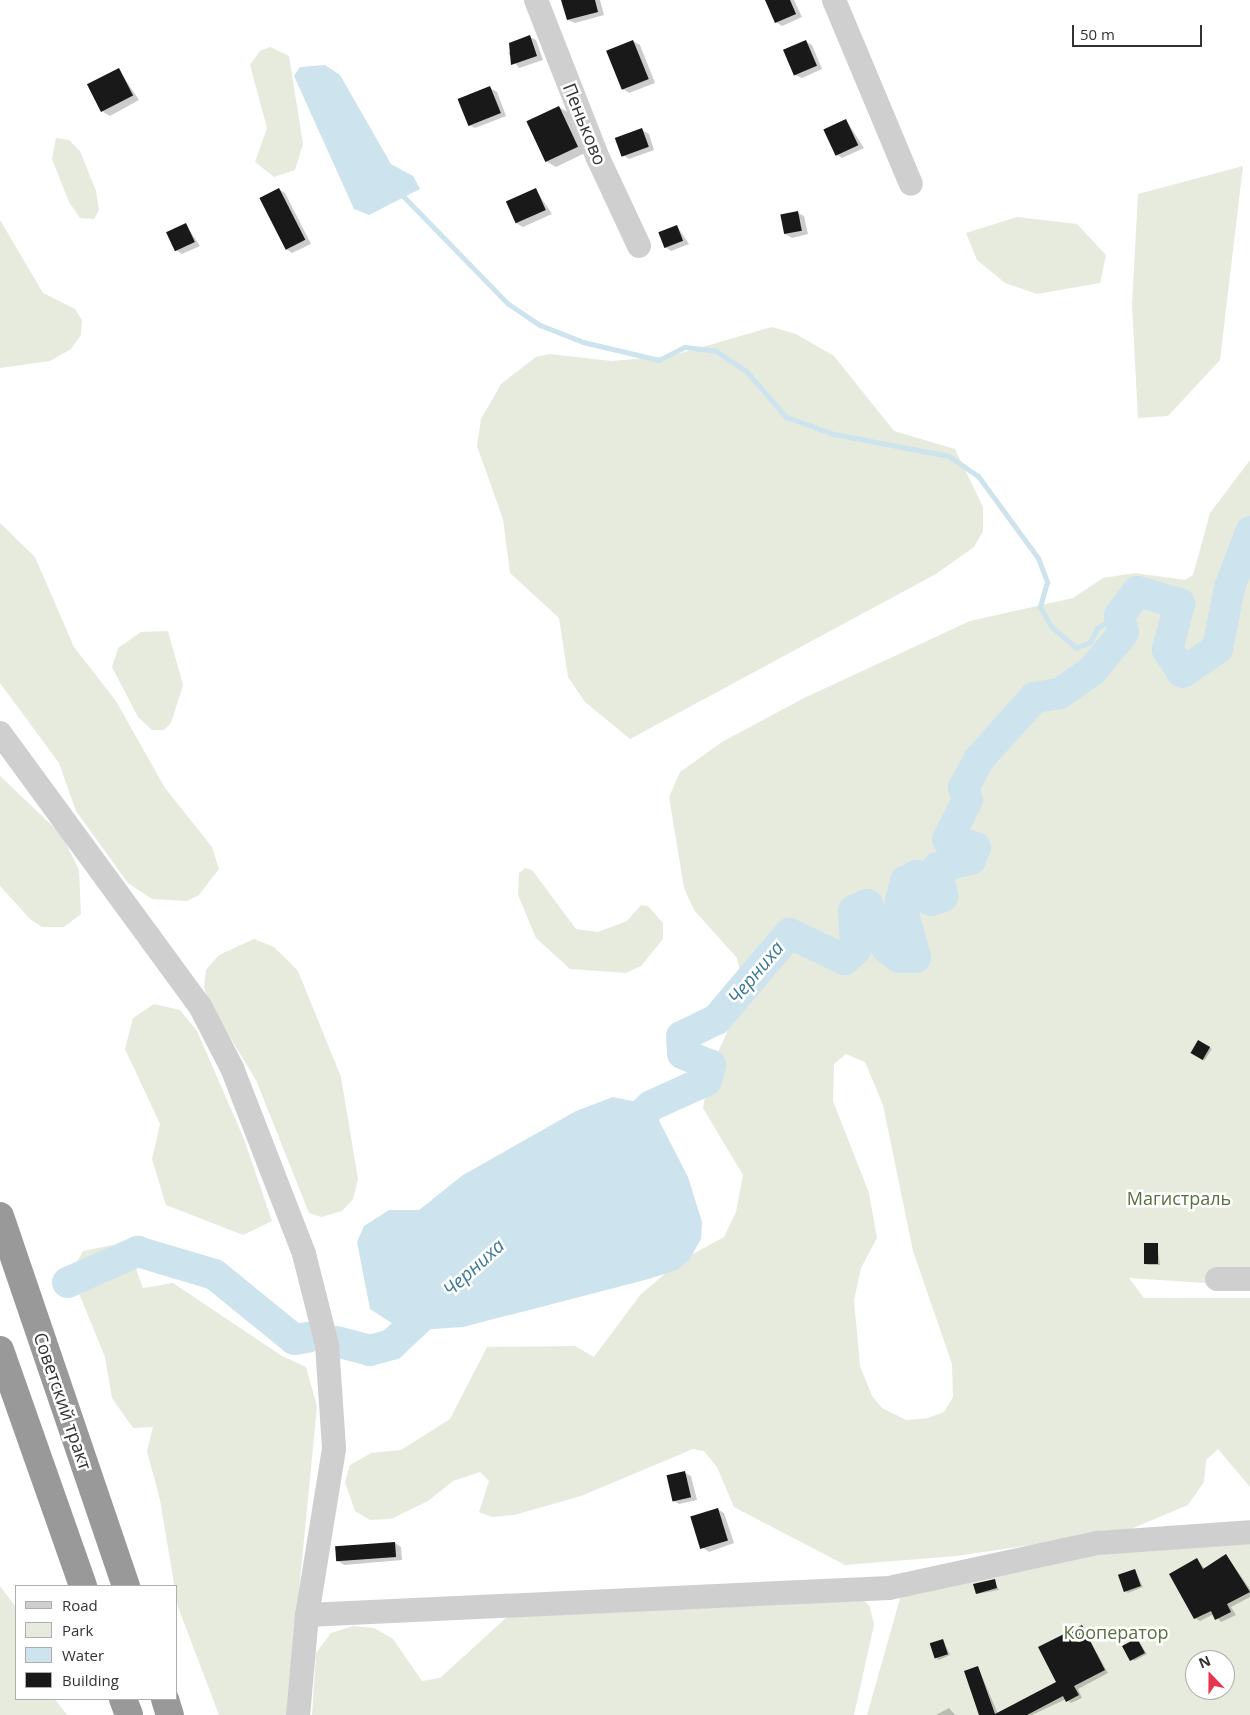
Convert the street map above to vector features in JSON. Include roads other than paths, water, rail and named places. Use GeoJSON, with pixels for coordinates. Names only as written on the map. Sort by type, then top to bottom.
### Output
{"type":"FeatureCollection","features":[{"type":"Feature","properties":{"kind":"highway","name":"Советский тракт"},"geometry":{"type":"LineString","coordinates":[[0,1216],[126,1585]]}},
{"type":"Feature","properties":{"kind":"highway"},"geometry":{"type":"LineString","coordinates":[[0,1350],[83,1585]]}},
{"type":"Feature","properties":{"kind":"highway"},"geometry":{"type":"LineString","coordinates":[[123,1700],[129,1715]]}},
{"type":"Feature","properties":{"kind":"highway"},"geometry":{"type":"LineString","coordinates":[[165,1700],[170,1715]]}},
{"type":"Feature","properties":{"kind":"street","name":"Пеньково"},"geometry":{"type":"LineString","coordinates":[[536,0],[598,158],[639,246]]}},
{"type":"Feature","properties":{"kind":"street"},"geometry":{"type":"LineString","coordinates":[[834,0],[911,184]]}},
{"type":"Feature","properties":{"kind":"street"},"geometry":{"type":"LineString","coordinates":[[0,732],[200,1006],[232,1068],[304,1254],[327,1345],[334,1449],[307,1615],[298,1715]]}},
{"type":"Feature","properties":{"kind":"street"},"geometry":{"type":"LineString","coordinates":[[1217,1279],[1250,1279]]}},
{"type":"Feature","properties":{"kind":"street"},"geometry":{"type":"LineString","coordinates":[[307,1615],[890,1588],[1098,1543],[1247,1538]]}},
{"type":"Feature","properties":{"kind":"water"},"geometry":{"type":"Polygon","coordinates":[[[325,65],[340,75],[391,164],[413,176],[420,189],[369,215],[354,209],[294,76],[300,67],[325,65]]]}},
{"type":"Feature","properties":{"kind":"water"},"geometry":{"type":"Polygon","coordinates":[[[613,1097],[651,1105],[688,1177],[702,1222],[701,1239],[689,1260],[677,1270],[645,1280],[463,1327],[404,1331],[370,1309],[357,1242],[364,1226],[389,1210],[419,1210],[463,1175],[576,1111],[613,1097]]]}},
{"type":"Feature","properties":{"kind":"waterway"},"geometry":{"type":"LineString","coordinates":[[404,197],[507,303],[540,325],[583,342],[659,360],[685,347],[716,351],[747,372],[786,417],[834,434],[949,456],[978,476],[1038,558],[1047,582],[1040,607],[1051,626],[1076,648],[1090,642],[1097,628],[1119,615]]}},
{"type":"Feature","properties":{"kind":"waterway","name":"Черниха"},"geometry":{"type":"LineString","coordinates":[[619,1135],[651,1105],[706,1080],[710,1065],[682,1053],[681,1036],[716,1019],[789,933],[844,959],[855,949],[853,910],[867,904],[886,947],[899,957],[915,957],[900,901],[905,881],[916,875],[931,900],[942,896],[937,867],[970,859],[975,847],[947,839],[967,800],[963,787],[979,758],[1034,697],[1059,693],[1091,671],[1123,632],[1119,615],[1137,591],[1179,603],[1167,649],[1182,672],[1217,648],[1229,587],[1250,531]]}},
{"type":"Feature","properties":{"kind":"waterway","name":"Черниха"},"geometry":{"type":"LineString","coordinates":[[67,1282],[137,1251],[214,1274],[294,1339],[307,1337]]}},
{"type":"Feature","properties":{"kind":"waterway","name":"Черниха"},"geometry":{"type":"LineString","coordinates":[[336,1341],[369,1350],[391,1344],[436,1302]]}},
{"type":"Feature","properties":{"kind":"park label","name":"Магистраль"},"geometry":{"type":"Point","coordinates":[1179,1198]}},
{"type":"Feature","properties":{"kind":"park label","name":"Кооператор"},"geometry":{"type":"Point","coordinates":[1116,1632]}}]}
